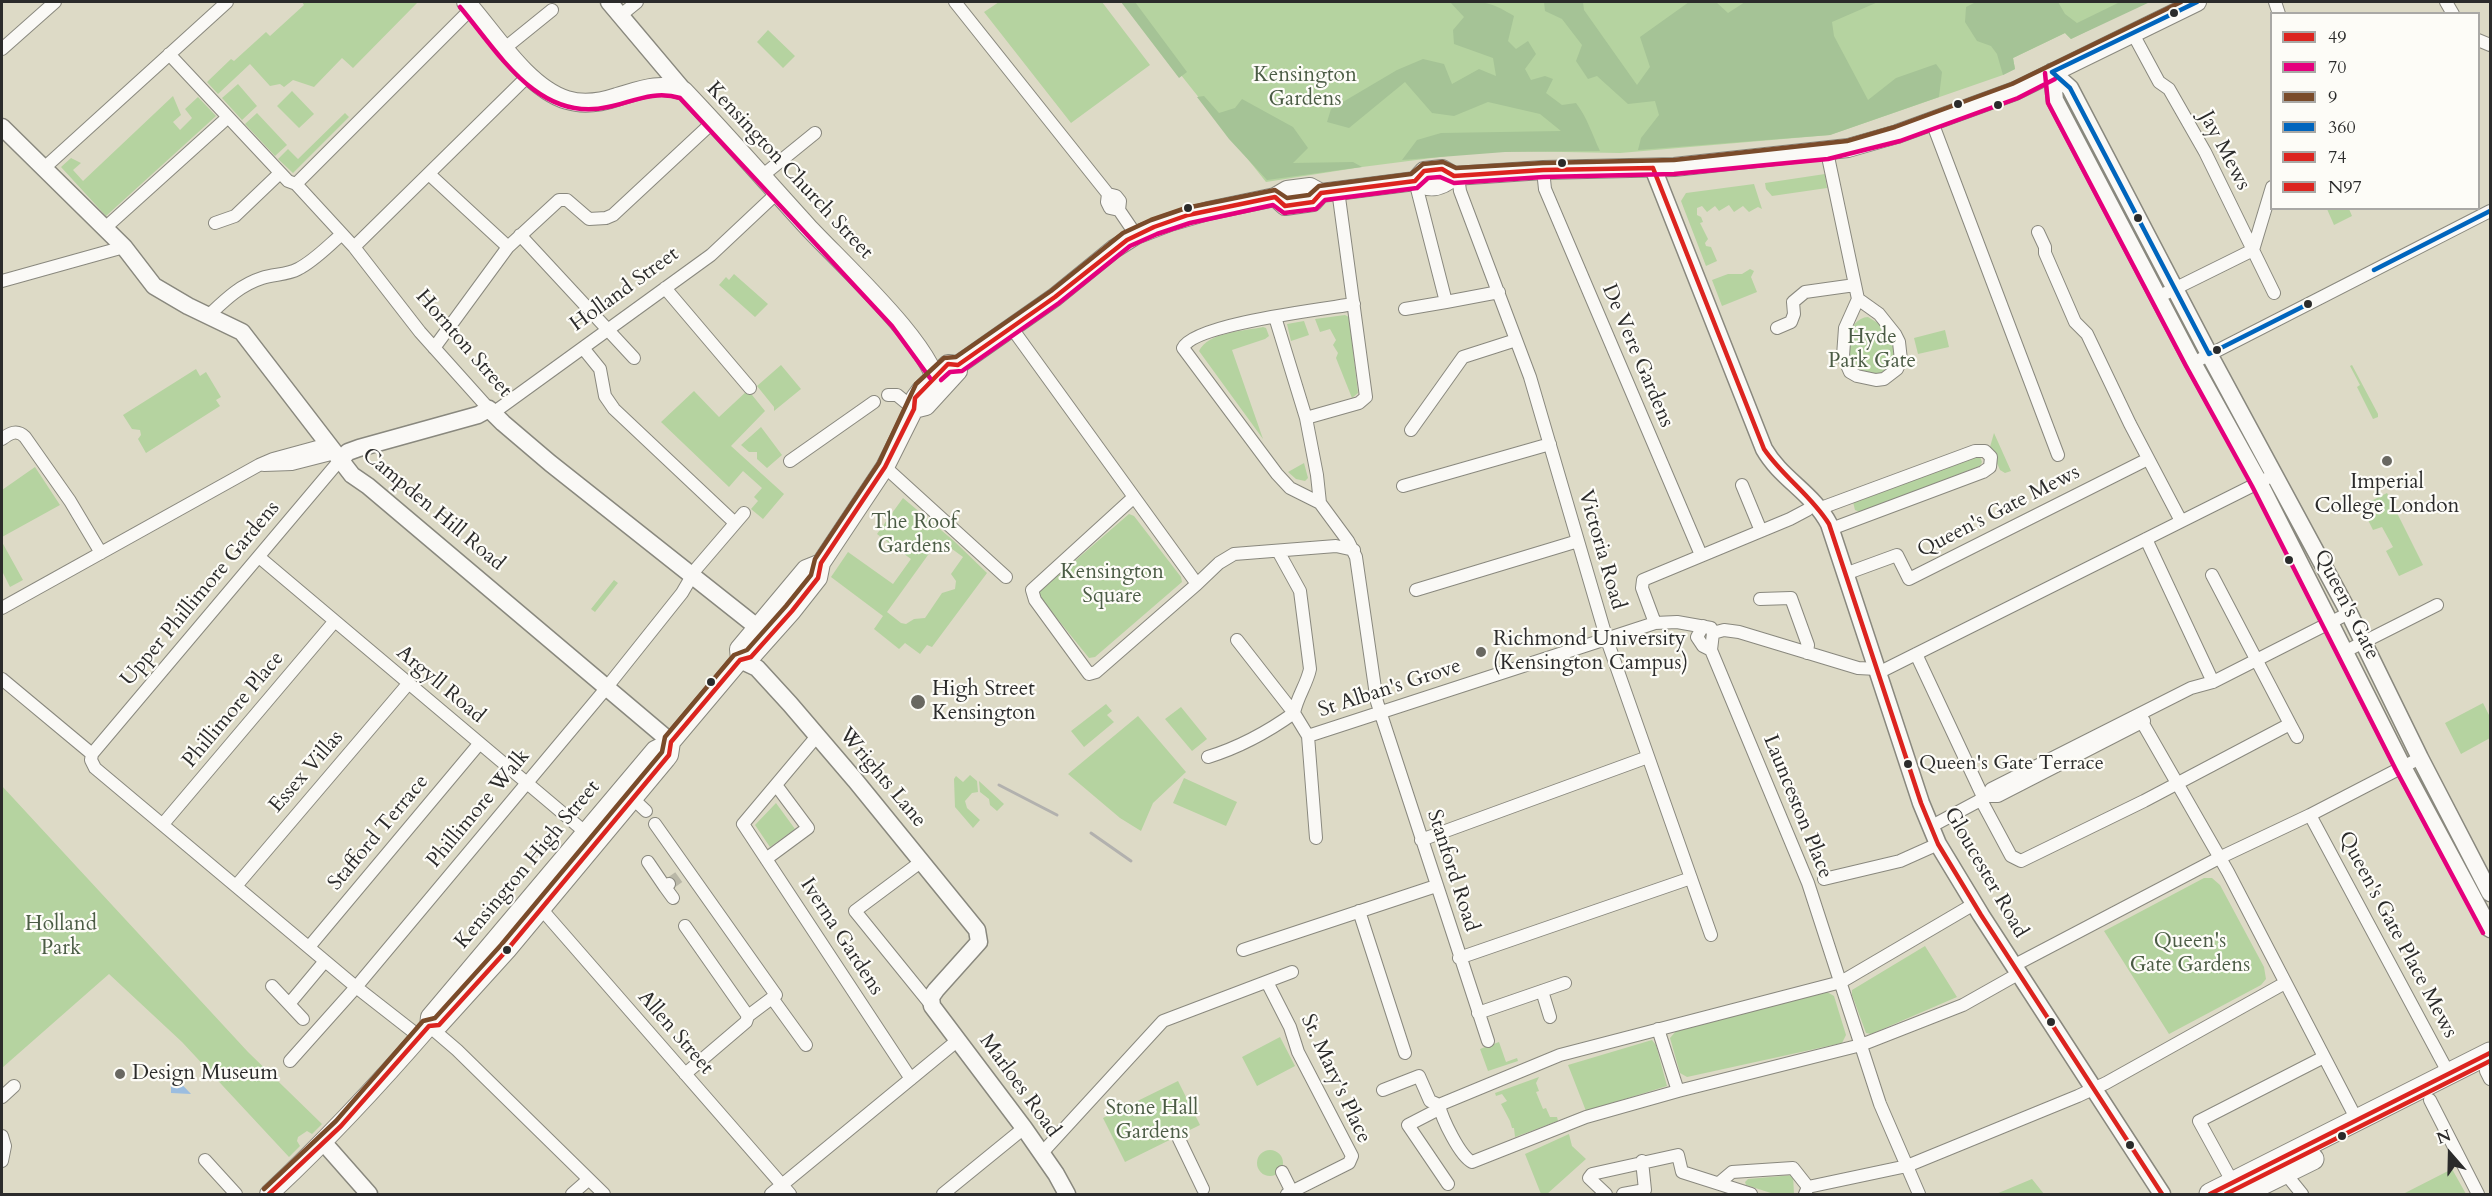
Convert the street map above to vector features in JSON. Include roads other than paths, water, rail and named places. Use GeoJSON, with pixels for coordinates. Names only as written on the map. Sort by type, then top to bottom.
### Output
{"type":"FeatureCollection","features":[{"type":"Feature","properties":{"kind":"highway"},"geometry":{"type":"LineString","coordinates":[[2238,1188],[2357,1120],[2449,1074],[2489,1068]]}},
{"type":"Feature","properties":{"kind":"highway"},"geometry":{"type":"LineString","coordinates":[[2210,1194],[2285,1173],[2489,1068]]}},
{"type":"Feature","properties":{"kind":"main road"},"geometry":{"type":"LineString","coordinates":[[937,383],[1055,297],[1114,249],[1136,235],[1189,216],[1270,198],[1284,191],[1300,188],[1310,187],[1329,191],[1415,181],[1424,171],[1442,169],[1456,176],[1543,170],[1653,168],[1827,152],[1880,140],[2015,91],[2132,32],[2198,2]]}},
{"type":"Feature","properties":{"kind":"main road","name":"Kensington Church Street"},"geometry":{"type":"LineString","coordinates":[[469,5],[529,75],[548,91],[567,100],[580,103],[599,101],[661,86],[684,91],[898,321],[937,383]]}},
{"type":"Feature","properties":{"kind":"main road","name":"Kensington High Street"},"geometry":{"type":"LineString","coordinates":[[269,1194],[324,1143],[387,1076],[424,1031],[430,1017],[536,903],[591,838],[634,800],[655,750],[671,742],[740,660],[751,657],[792,611],[818,578],[821,564],[885,467],[914,409],[915,398],[937,383]]}},
{"type":"Feature","properties":{"kind":"main road","name":"Kensington High Street"},"geometry":{"type":"LineString","coordinates":[[740,660],[739,649],[757,627],[806,569],[821,564]]}},
{"type":"Feature","properties":{"kind":"street"},"geometry":{"type":"LineString","coordinates":[[2,49],[55,2]]}},
{"type":"Feature","properties":{"kind":"street"},"geometry":{"type":"LineString","coordinates":[[43,169],[227,2]]}},
{"type":"Feature","properties":{"kind":"street"},"geometry":{"type":"LineString","coordinates":[[609,2],[684,91]]}},
{"type":"Feature","properties":{"kind":"street"},"geometry":{"type":"LineString","coordinates":[[621,15],[637,2]]}},
{"type":"Feature","properties":{"kind":"street"},"geometry":{"type":"LineString","coordinates":[[955,2],[1108,194],[1116,196],[1120,201],[1119,210],[1136,235]]}},
{"type":"Feature","properties":{"kind":"street"},"geometry":{"type":"LineString","coordinates":[[296,184],[469,5]]}},
{"type":"Feature","properties":{"kind":"street"},"geometry":{"type":"LineString","coordinates":[[506,48],[552,10]]}},
{"type":"Feature","properties":{"kind":"street","name":"Jay Mews"},"geometry":{"type":"LineString","coordinates":[[2132,32],[2159,82],[2169,89],[2205,152],[2274,293]]}},
{"type":"Feature","properties":{"kind":"street","name":"Hornton Street"},"geometry":{"type":"LineString","coordinates":[[169,54],[226,118],[288,181],[296,184],[354,247],[434,348],[491,411],[550,463],[757,627]]}},
{"type":"Feature","properties":{"kind":"street","name":"Queen's Gate"},"geometry":{"type":"LineString","coordinates":[[2052,72],[2070,88],[2209,354],[2349,613],[2420,758],[2490,893]]}},
{"type":"Feature","properties":{"kind":"street","name":"Queen's Gate"},"geometry":{"type":"LineString","coordinates":[[2052,72],[2054,97],[2193,363],[2259,482],[2403,767],[2490,929]]}},
{"type":"Feature","properties":{"kind":"street"},"geometry":{"type":"LineString","coordinates":[[354,247],[529,75]]}},
{"type":"Feature","properties":{"kind":"street"},"geometry":{"type":"LineString","coordinates":[[105,228],[226,118]]}},
{"type":"Feature","properties":{"kind":"street"},"geometry":{"type":"LineString","coordinates":[[434,348],[508,247],[563,198],[589,219],[606,218],[612,215],[713,122]]}},
{"type":"Feature","properties":{"kind":"street"},"geometry":{"type":"LineString","coordinates":[[1932,122],[2058,455]]}},
{"type":"Feature","properties":{"kind":"street","name":"Campden Hill Road"},"geometry":{"type":"LineString","coordinates":[[2,127],[124,247],[154,286],[188,306],[242,332],[352,475],[395,508],[671,742]]}},
{"type":"Feature","properties":{"kind":"street"},"geometry":{"type":"LineString","coordinates":[[762,176],[815,133]]}},
{"type":"Feature","properties":{"kind":"street"},"geometry":{"type":"LineString","coordinates":[[1827,152],[1858,300],[1845,328],[1843,356],[1850,372],[1857,376],[1876,380],[1884,379],[1897,369],[1901,360],[1899,342],[1879,314],[1858,300]]}},
{"type":"Feature","properties":{"kind":"street"},"geometry":{"type":"LineString","coordinates":[[1653,168],[1764,449],[1779,471],[1818,506]]}},
{"type":"Feature","properties":{"kind":"street","name":"De Vere Gardens"},"geometry":{"type":"LineString","coordinates":[[1543,170],[1545,189],[1701,555]]}},
{"type":"Feature","properties":{"kind":"street"},"geometry":{"type":"LineString","coordinates":[[215,223],[235,216],[280,173]]}},
{"type":"Feature","properties":{"kind":"street"},"geometry":{"type":"LineString","coordinates":[[429,174],[508,247]]}},
{"type":"Feature","properties":{"kind":"street","name":"Victoria Road"},"geometry":{"type":"LineString","coordinates":[[1456,176],[1535,393],[1607,640],[1711,935]]}},
{"type":"Feature","properties":{"kind":"street"},"geometry":{"type":"LineString","coordinates":[[1415,181],[1446,302]]}},
{"type":"Feature","properties":{"kind":"street"},"geometry":{"type":"LineString","coordinates":[[2158,297],[2253,250],[2270,190]]}},
{"type":"Feature","properties":{"kind":"street"},"geometry":{"type":"LineString","coordinates":[[1306,418],[1359,403],[1366,397],[1353,304],[1329,191]]}},
{"type":"Feature","properties":{"kind":"street","name":"Holland Street"},"geometry":{"type":"LineString","coordinates":[[334,452],[348,452],[491,411],[609,330],[711,255],[777,193]]}},
{"type":"Feature","properties":{"kind":"street"},"geometry":{"type":"LineString","coordinates":[[2193,363],[2490,212]]}},
{"type":"Feature","properties":{"kind":"street"},"geometry":{"type":"LineString","coordinates":[[2038,232],[2045,248],[2044,253],[2075,322],[2086,334],[2181,521]]}},
{"type":"Feature","properties":{"kind":"street"},"geometry":{"type":"LineString","coordinates":[[209,315],[247,284],[262,278],[295,271],[342,234]]}},
{"type":"Feature","properties":{"kind":"street"},"geometry":{"type":"LineString","coordinates":[[520,235],[634,358]]}},
{"type":"Feature","properties":{"kind":"street"},"geometry":{"type":"LineString","coordinates":[[2,281],[124,247]]}},
{"type":"Feature","properties":{"kind":"street"},"geometry":{"type":"LineString","coordinates":[[1777,328],[1791,322],[1794,314],[1793,302],[1805,292],[1855,285]]}},
{"type":"Feature","properties":{"kind":"street"},"geometry":{"type":"LineString","coordinates":[[665,288],[750,388]]}},
{"type":"Feature","properties":{"kind":"street"},"geometry":{"type":"LineString","coordinates":[[1405,309],[1499,292]]}},
{"type":"Feature","properties":{"kind":"street"},"geometry":{"type":"LineString","coordinates":[[1353,304],[1204,332],[1190,338],[1184,348],[1277,474],[1290,488],[1320,503],[1354,550]]}},
{"type":"Feature","properties":{"kind":"street"},"geometry":{"type":"LineString","coordinates":[[1275,317],[1306,418],[1320,503]]}},
{"type":"Feature","properties":{"kind":"street"},"geometry":{"type":"LineString","coordinates":[[1011,327],[1197,584]]}},
{"type":"Feature","properties":{"kind":"street"},"geometry":{"type":"LineString","coordinates":[[1411,430],[1463,357],[1516,340]]}},
{"type":"Feature","properties":{"kind":"street"},"geometry":{"type":"LineString","coordinates":[[583,348],[600,369],[605,396],[614,409],[735,524]]}},
{"type":"Feature","properties":{"kind":"street"},"geometry":{"type":"LineString","coordinates":[[888,395],[897,395],[914,409]]}},
{"type":"Feature","properties":{"kind":"street"},"geometry":{"type":"LineString","coordinates":[[790,461],[874,402]]}},
{"type":"Feature","properties":{"kind":"street"},"geometry":{"type":"LineString","coordinates":[[2,439],[14,432],[25,436],[70,501],[101,553]]}},
{"type":"Feature","properties":{"kind":"street"},"geometry":{"type":"LineString","coordinates":[[1403,486],[1550,444]]}},
{"type":"Feature","properties":{"kind":"street"},"geometry":{"type":"LineString","coordinates":[[1831,529],[1983,472],[1990,467],[1991,457],[1986,451],[1975,451],[1818,506],[1641,581],[1654,623],[1677,622],[1708,630],[1724,630],[1858,668],[1878,671],[2275,475]]}},
{"type":"Feature","properties":{"kind":"street"},"geometry":{"type":"LineString","coordinates":[[2,608],[260,465],[334,452]]}},
{"type":"Feature","properties":{"kind":"street","name":"Upper Phillimore Gardens"},"geometry":{"type":"LineString","coordinates":[[92,754],[259,557],[334,452]]}},
{"type":"Feature","properties":{"kind":"street","name":"Queen's Gate Mews"},"geometry":{"type":"LineString","coordinates":[[1845,574],[1897,555],[1909,579],[2148,459]]}},
{"type":"Feature","properties":{"kind":"street"},"geometry":{"type":"LineString","coordinates":[[885,467],[1006,577]]}},
{"type":"Feature","properties":{"kind":"street"},"geometry":{"type":"LineString","coordinates":[[1742,485],[1761,531]]}},
{"type":"Feature","properties":{"kind":"street"},"geometry":{"type":"LineString","coordinates":[[1134,497],[1032,590],[1035,600],[1087,673],[1096,672],[1219,563],[1234,554],[1336,546],[1354,550]]}},
{"type":"Feature","properties":{"kind":"street","name":"Gloucester Road"},"geometry":{"type":"LineString","coordinates":[[1818,506],[1831,529],[1938,844],[2092,1090],[2162,1194]]}},
{"type":"Feature","properties":{"kind":"street","name":"Phillimore Walk"},"geometry":{"type":"LineString","coordinates":[[290,1061],[356,987],[607,687],[682,593],[696,569],[744,513]]}},
{"type":"Feature","properties":{"kind":"street"},"geometry":{"type":"LineString","coordinates":[[2146,539],[2213,682]]}},
{"type":"Feature","properties":{"kind":"street"},"geometry":{"type":"LineString","coordinates":[[1416,590],[1578,541]]}},
{"type":"Feature","properties":{"kind":"street","name":"Stanford Road"},"geometry":{"type":"LineString","coordinates":[[1354,550],[1377,702],[1488,1041]]}},
{"type":"Feature","properties":{"kind":"street"},"geometry":{"type":"LineString","coordinates":[[1208,757],[1223,752],[1280,723],[1294,713],[1296,702],[1309,677],[1310,669],[1300,591],[1278,551]]}},
{"type":"Feature","properties":{"kind":"street","name":"Argyll Road"},"geometry":{"type":"LineString","coordinates":[[259,557],[591,838]]}},
{"type":"Feature","properties":{"kind":"street"},"geometry":{"type":"LineString","coordinates":[[2212,575],[2297,737]]}},
{"type":"Feature","properties":{"kind":"street"},"geometry":{"type":"LineString","coordinates":[[1760,599],[1791,598],[1808,645],[1807,653]]}},
{"type":"Feature","properties":{"kind":"street"},"geometry":{"type":"LineString","coordinates":[[2344,652],[2437,604]]}},
{"type":"Feature","properties":{"kind":"street"},"geometry":{"type":"LineString","coordinates":[[1930,826],[1984,798],[1991,789],[2140,719],[2191,688],[2213,682],[2349,613]]}},
{"type":"Feature","properties":{"kind":"street","name":"Phillimore Place"},"geometry":{"type":"LineString","coordinates":[[163,824],[334,622]]}},
{"type":"Feature","properties":{"kind":"street","name":"St Alban's Grove"},"geometry":{"type":"LineString","coordinates":[[1308,736],[1654,623]]}},
{"type":"Feature","properties":{"kind":"street","name":"Launceston Place"},"geometry":{"type":"LineString","coordinates":[[1708,630],[1711,650],[1808,883],[1880,1104],[1919,1194]]}},
{"type":"Feature","properties":{"kind":"street"},"geometry":{"type":"LineString","coordinates":[[1237,640],[1294,713],[1308,736],[1316,838]]}},
{"type":"Feature","properties":{"kind":"street"},"geometry":{"type":"LineString","coordinates":[[1916,654],[2011,856],[2021,861],[2290,724]]}},
{"type":"Feature","properties":{"kind":"street","name":"Wrights Lane"},"geometry":{"type":"LineString","coordinates":[[740,660],[757,668],[817,736],[974,925],[979,935],[977,945],[934,992],[931,997],[932,1006]]}},
{"type":"Feature","properties":{"kind":"street"},"geometry":{"type":"LineString","coordinates":[[2,679],[92,754],[91,760],[95,768],[356,987],[457,1050],[604,1194]]}},
{"type":"Feature","properties":{"kind":"street","name":"Essex Villas"},"geometry":{"type":"LineString","coordinates":[[236,886],[408,684]]}},
{"type":"Feature","properties":{"kind":"street"},"geometry":{"type":"LineString","coordinates":[[2140,719],[2219,858],[2357,1120]]}},
{"type":"Feature","properties":{"kind":"street"},"geometry":{"type":"LineString","coordinates":[[766,859],[808,828],[776,785],[817,736]]}},
{"type":"Feature","properties":{"kind":"street","name":"Stafford Terrace"},"geometry":{"type":"LineString","coordinates":[[309,947],[479,744]]}},
{"type":"Feature","properties":{"kind":"street"},"geometry":{"type":"LineString","coordinates":[[1421,840],[1648,757]]}},
{"type":"Feature","properties":{"kind":"street"},"geometry":{"type":"LineString","coordinates":[[1383,1090],[1419,1076],[1430,1101],[1439,1107],[1464,1157],[1472,1162],[1586,1117],[1678,1091],[1861,1045],[1963,1005],[2016,970],[2219,858],[2310,815],[2420,758]]}},
{"type":"Feature","properties":{"kind":"street","name":"Iverna Gardens"},"geometry":{"type":"LineString","coordinates":[[776,785],[743,824],[911,1079]]}},
{"type":"Feature","properties":{"kind":"street","name":"Queen's Gate Place Mews"},"geometry":{"type":"LineString","coordinates":[[2310,815],[2449,1074]]}},
{"type":"Feature","properties":{"kind":"street"},"geometry":{"type":"LineString","coordinates":[[656,824],[686,872],[776,995],[748,1016],[747,1022],[685,1074]]}},
{"type":"Feature","properties":{"kind":"street"},"geometry":{"type":"LineString","coordinates":[[1824,879],[1900,861],[1938,844]]}},
{"type":"Feature","properties":{"kind":"street"},"geometry":{"type":"LineString","coordinates":[[922,861],[855,911],[932,1006]]}},
{"type":"Feature","properties":{"kind":"street"},"geometry":{"type":"LineString","coordinates":[[648,862],[667,885],[673,898]]}},
{"type":"Feature","properties":{"kind":"street"},"geometry":{"type":"LineString","coordinates":[[1460,958],[1691,878]]}},
{"type":"Feature","properties":{"kind":"street"},"geometry":{"type":"LineString","coordinates":[[1244,950],[1436,886]]}},
{"type":"Feature","properties":{"kind":"street","name":"Allen Street"},"geometry":{"type":"LineString","coordinates":[[536,903],[786,1190]]}},
{"type":"Feature","properties":{"kind":"street"},"geometry":{"type":"LineString","coordinates":[[1448,1184],[1408,1125],[1439,1107],[1560,1055],[1841,982],[1974,904]]}},
{"type":"Feature","properties":{"kind":"street"},"geometry":{"type":"LineString","coordinates":[[1359,911],[1405,1053]]}},
{"type":"Feature","properties":{"kind":"street"},"geometry":{"type":"LineString","coordinates":[[685,926],[748,1016]]}},
{"type":"Feature","properties":{"kind":"street"},"geometry":{"type":"LineString","coordinates":[[288,1004],[325,961]]}},
{"type":"Feature","properties":{"kind":"street"},"geometry":{"type":"LineString","coordinates":[[1041,1154],[1163,1021],[1292,972]]}},
{"type":"Feature","properties":{"kind":"street","name":"St. Mary's Place"},"geometry":{"type":"LineString","coordinates":[[1267,982],[1290,1027],[1298,1052],[1352,1156],[1349,1163],[1290,1193]]}},
{"type":"Feature","properties":{"kind":"street"},"geometry":{"type":"LineString","coordinates":[[1478,1013],[1564,983]]}},
{"type":"Feature","properties":{"kind":"street"},"geometry":{"type":"LineString","coordinates":[[1719,1183],[1732,1172],[1794,1168],[1807,1191],[1907,1166],[2092,1090],[2285,983]]}},
{"type":"Feature","properties":{"kind":"street"},"geometry":{"type":"LineString","coordinates":[[272,986],[303,1019]]}},
{"type":"Feature","properties":{"kind":"street"},"geometry":{"type":"LineString","coordinates":[[1542,991],[1551,1017]]}},
{"type":"Feature","properties":{"kind":"street"},"geometry":{"type":"LineString","coordinates":[[772,998],[806,1045]]}},
{"type":"Feature","properties":{"kind":"street","name":"Marloes Road"},"geometry":{"type":"LineString","coordinates":[[932,1006],[1024,1128],[1067,1194]]}},
{"type":"Feature","properties":{"kind":"street"},"geometry":{"type":"LineString","coordinates":[[1658,1029],[1678,1091]]}},
{"type":"Feature","properties":{"kind":"street"},"geometry":{"type":"LineString","coordinates":[[771,1194],[786,1190],[958,1040]]}},
{"type":"Feature","properties":{"kind":"street"},"geometry":{"type":"LineString","coordinates":[[2238,1188],[2199,1121],[2324,1057]]}},
{"type":"Feature","properties":{"kind":"street"},"geometry":{"type":"LineString","coordinates":[[2,1096],[14,1086]]}},
{"type":"Feature","properties":{"kind":"street"},"geometry":{"type":"LineString","coordinates":[[2430,1100],[2478,1194]]}},
{"type":"Feature","properties":{"kind":"street"},"geometry":{"type":"LineString","coordinates":[[944,1194],[1024,1128]]}},
{"type":"Feature","properties":{"kind":"street"},"geometry":{"type":"LineString","coordinates":[[2,1136],[5,1146],[2,1161]]}},
{"type":"Feature","properties":{"kind":"street"},"geometry":{"type":"LineString","coordinates":[[1179,1139],[1204,1192],[1191,1194]]}},
{"type":"Feature","properties":{"kind":"street"},"geometry":{"type":"LineString","coordinates":[[324,1143],[369,1194]]}},
{"type":"Feature","properties":{"kind":"street"},"geometry":{"type":"LineString","coordinates":[[1606,1194],[1588,1178],[1592,1174],[1642,1161],[1678,1155],[1682,1172],[1751,1194]]}},
{"type":"Feature","properties":{"kind":"street"},"geometry":{"type":"LineString","coordinates":[[205,1160],[236,1194]]}},
{"type":"Feature","properties":{"kind":"street"},"geometry":{"type":"LineString","coordinates":[[1623,1194],[1648,1192],[1642,1161]]}},
{"type":"Feature","properties":{"kind":"street"},"geometry":{"type":"LineString","coordinates":[[1282,1172],[1290,1193]]}},
{"type":"Feature","properties":{"kind":"street"},"geometry":{"type":"LineString","coordinates":[[2285,1173],[2302,1194]]}},
{"type":"Feature","properties":{"kind":"street"},"geometry":{"type":"LineString","coordinates":[[572,1194],[588,1180]]}},
{"type":"Feature","properties":{"kind":"water"},"geometry":{"type":"Polygon","coordinates":[[[171,1073],[191,1094],[171,1093],[171,1073]]]}},
{"type":"Feature","properties":{"kind":"tunnel"},"geometry":{"type":"LineString","coordinates":[[669,884],[683,874]]}},
{"type":"Feature","properties":{"kind":"railway"},"geometry":{"type":"LineString","coordinates":[[999,785],[1057,815]]}},
{"type":"Feature","properties":{"kind":"railway"},"geometry":{"type":"LineString","coordinates":[[1091,833],[1131,861]]}},
{"type":"Feature","properties":{"kind":"place","name":"Imperial College London"},"geometry":{"type":"Point","coordinates":[2387,461]}},
{"type":"Feature","properties":{"kind":"place","name":"Richmond University (Kensington Campus)"},"geometry":{"type":"Point","coordinates":[1481,652]}},
{"type":"Feature","properties":{"kind":"place","name":"High Street Kensington"},"geometry":{"type":"Point","coordinates":[918,702]}},
{"type":"Feature","properties":{"kind":"place","name":"Queen's Gate Terrace"},"geometry":{"type":"Point","coordinates":[1908,764]}},
{"type":"Feature","properties":{"kind":"place","name":"Design Museum"},"geometry":{"type":"Point","coordinates":[120,1074]}},
{"type":"Feature","properties":{"kind":"park label","name":"Kensington Gardens"},"geometry":{"type":"Point","coordinates":[1305,88]}},
{"type":"Feature","properties":{"kind":"park label","name":"Hyde Park Gate"},"geometry":{"type":"Point","coordinates":[1872,350]}},
{"type":"Feature","properties":{"kind":"park label","name":"The Roof Gardens"},"geometry":{"type":"Point","coordinates":[914,535]}},
{"type":"Feature","properties":{"kind":"park label","name":"Kensington Square"},"geometry":{"type":"Point","coordinates":[1112,585]}},
{"type":"Feature","properties":{"kind":"park label","name":"Holland Park"},"geometry":{"type":"Point","coordinates":[61,937]}},
{"type":"Feature","properties":{"kind":"park label","name":"Queen's Gate Gardens"},"geometry":{"type":"Point","coordinates":[2190,954]}},
{"type":"Feature","properties":{"kind":"park label","name":"Stone Hall Gardens"},"geometry":{"type":"Point","coordinates":[1152,1121]}}]}
